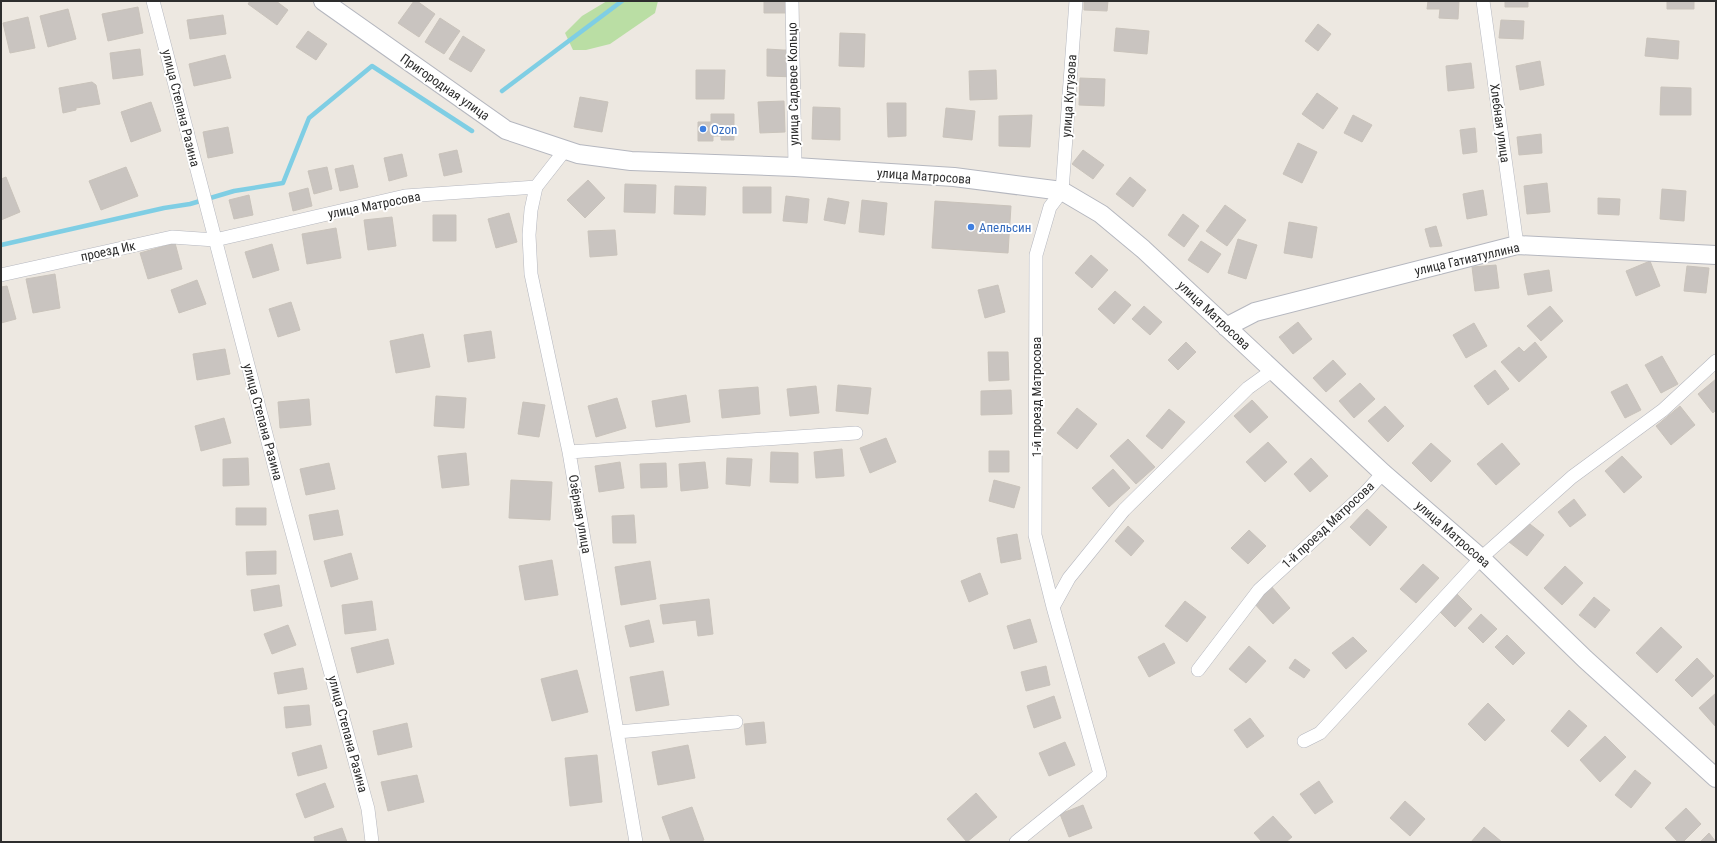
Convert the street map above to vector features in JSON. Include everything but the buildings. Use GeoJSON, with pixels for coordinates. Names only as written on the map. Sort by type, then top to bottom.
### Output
{"type":"FeatureCollection","features":[{"type":"Feature","properties":{"kind":"main road","name":"Пригородная улица"},"geometry":{"type":"LineString","coordinates":[[323,1],[506,130],[571,152]]}},
{"type":"Feature","properties":{"kind":"main road","name":"улица Матросова"},"geometry":{"type":"LineString","coordinates":[[571,152],[631,161],[795,167],[954,177],[1062,191],[1101,214],[1143,249],[1383,473],[1481,558],[1585,659],[1716,778]]}},
{"type":"Feature","properties":{"kind":"main road","name":"улица Гатиатуллина"},"geometry":{"type":"LineString","coordinates":[[1226,327],[1256,312],[1517,245],[1716,255]]}},
{"type":"Feature","properties":{"kind":"street","name":"улица Степана Разина"},"geometry":{"type":"LineString","coordinates":[[153,1],[284,503],[368,809],[372,842]]}},
{"type":"Feature","properties":{"kind":"street","name":"улица Садовое Кольцо"},"geometry":{"type":"LineString","coordinates":[[792,1],[795,167]]}},
{"type":"Feature","properties":{"kind":"street","name":"улица Кутузова"},"geometry":{"type":"LineString","coordinates":[[1062,191],[1076,1]]}},
{"type":"Feature","properties":{"kind":"street","name":"Хлебная улица"},"geometry":{"type":"LineString","coordinates":[[1482,1],[1517,245]]}},
{"type":"Feature","properties":{"kind":"street"},"geometry":{"type":"LineString","coordinates":[[536,187],[571,152]]}},
{"type":"Feature","properties":{"kind":"street","name":"улица Матросова"},"geometry":{"type":"LineString","coordinates":[[215,240],[406,196],[536,187]]}},
{"type":"Feature","properties":{"kind":"street","name":"Озёрная улица"},"geometry":{"type":"LineString","coordinates":[[536,187],[531,210],[529,235],[531,274],[569,452],[636,842]]}},
{"type":"Feature","properties":{"kind":"street","name":"1-й проезд Матросова"},"geometry":{"type":"LineString","coordinates":[[1016,842],[1100,774],[1053,607],[1035,535],[1036,255],[1050,206],[1062,191]]}},
{"type":"Feature","properties":{"kind":"street","name":"проезд Ик"},"geometry":{"type":"LineString","coordinates":[[1,275],[172,237],[215,240]]}},
{"type":"Feature","properties":{"kind":"street"},"geometry":{"type":"LineString","coordinates":[[1304,741],[1320,733],[1481,558],[1572,478],[1662,410],[1716,361]]}},
{"type":"Feature","properties":{"kind":"street"},"geometry":{"type":"LineString","coordinates":[[1053,607],[1069,578],[1124,510],[1248,388],[1273,370]]}},
{"type":"Feature","properties":{"kind":"street"},"geometry":{"type":"LineString","coordinates":[[569,452],[856,433]]}},
{"type":"Feature","properties":{"kind":"street","name":"1-й проезд Матросова"},"geometry":{"type":"LineString","coordinates":[[1198,670],[1259,590],[1365,494],[1383,473]]}},
{"type":"Feature","properties":{"kind":"street"},"geometry":{"type":"LineString","coordinates":[[617,732],[736,722]]}},
{"type":"Feature","properties":{"kind":"green space"},"geometry":{"type":"Polygon","coordinates":[[[607,1],[658,1],[655,13],[610,44],[586,50],[573,50],[565,33],[582,16],[607,1]]]}},
{"type":"Feature","properties":{"kind":"waterway"},"geometry":{"type":"LineString","coordinates":[[502,91],[622,1]]}},
{"type":"Feature","properties":{"kind":"waterway"},"geometry":{"type":"LineString","coordinates":[[1,245],[164,208],[190,204],[234,191],[283,183],[309,118],[372,66],[472,131]]}},
{"type":"Feature","properties":{"kind":"place","name":"Ozon"},"geometry":{"type":"Point","coordinates":[703,129]}},
{"type":"Feature","properties":{"kind":"place","name":"Апельсин"},"geometry":{"type":"Point","coordinates":[971,227]}}]}
